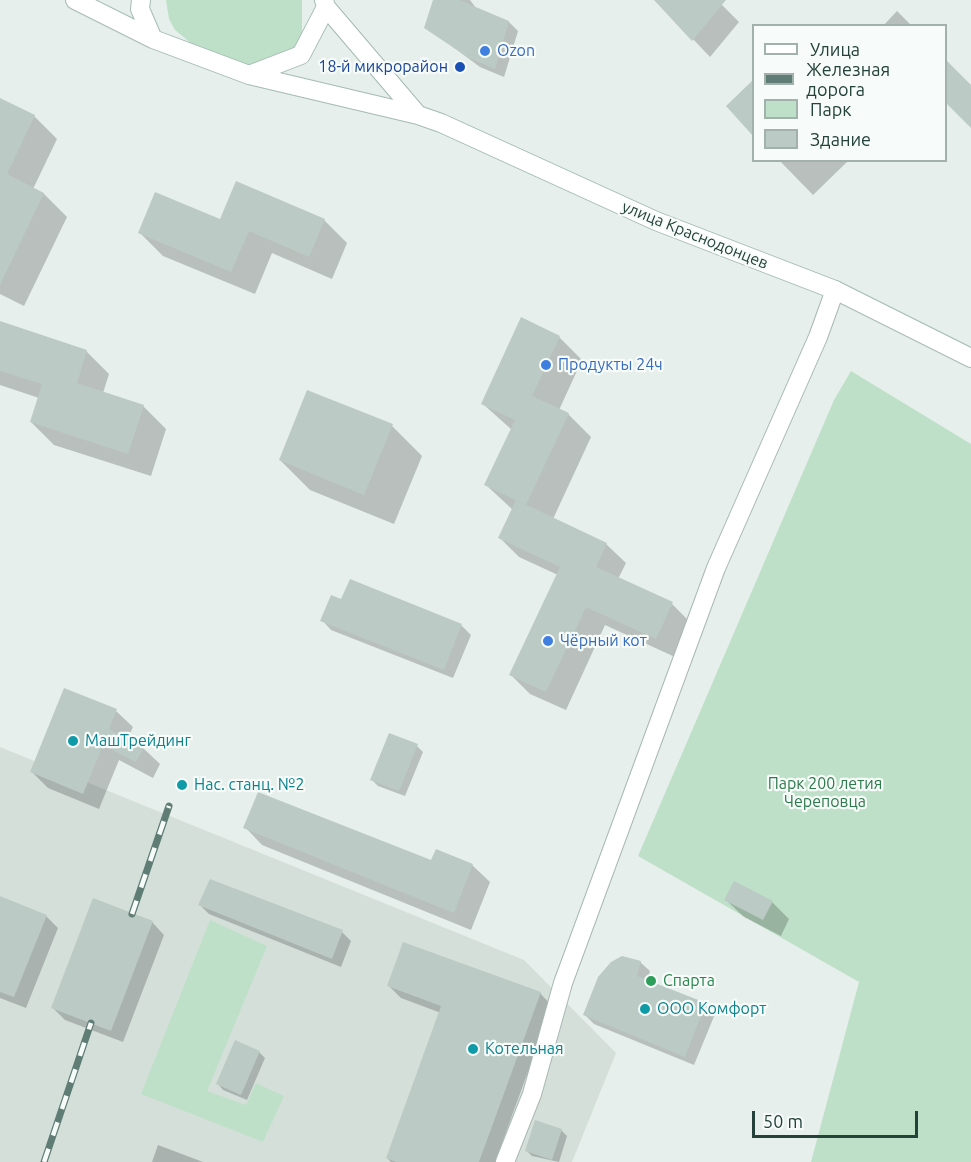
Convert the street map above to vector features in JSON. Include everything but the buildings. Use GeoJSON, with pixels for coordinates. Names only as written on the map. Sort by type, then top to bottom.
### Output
{"type":"FeatureCollection","features":[{"type":"Feature","properties":{"kind":"main road"},"geometry":{"type":"LineString","coordinates":[[75,0],[153,39]]}},
{"type":"Feature","properties":{"kind":"main road"},"geometry":{"type":"LineString","coordinates":[[141,0],[140,9],[153,39]]}},
{"type":"Feature","properties":{"kind":"main road"},"geometry":{"type":"LineString","coordinates":[[249,75],[301,55],[325,3]]}},
{"type":"Feature","properties":{"kind":"main road","name":"улица Краснодонцев"},"geometry":{"type":"LineString","coordinates":[[325,3],[418,115]]}},
{"type":"Feature","properties":{"kind":"main road","name":"улица Краснодонцев"},"geometry":{"type":"LineString","coordinates":[[153,39],[249,75],[418,115],[656,221],[835,290],[971,358]]}},
{"type":"Feature","properties":{"kind":"main road"},"geometry":{"type":"LineString","coordinates":[[504,1162],[532,1094],[563,983],[716,568],[818,337],[835,290]]}},
{"type":"Feature","properties":{"kind":"shaded area"},"geometry":{"type":"Polygon","coordinates":[[[0,747],[524,960],[616,1053],[572,1162],[0,1162],[0,747]]]}},
{"type":"Feature","properties":{"kind":"green space"},"geometry":{"type":"Polygon","coordinates":[[[166,0],[302,0],[302,33],[297,47],[249,66],[196,47],[187,40],[175,30],[169,19],[166,0]]]}},
{"type":"Feature","properties":{"kind":"green space","name":"Парк 200 летия Череповца"},"geometry":{"type":"Polygon","coordinates":[[[851,371],[971,444],[971,1162],[811,1162],[859,982],[638,856],[834,400],[851,371]]]}},
{"type":"Feature","properties":{"kind":"green space"},"geometry":{"type":"Polygon","coordinates":[[[210,920],[267,946],[207,1091],[246,1105],[256,1083],[284,1096],[263,1142],[141,1094],[210,920]]]}},
{"type":"Feature","properties":{"kind":"railway"},"geometry":{"type":"LineString","coordinates":[[132,914],[169,806]]}},
{"type":"Feature","properties":{"kind":"railway"},"geometry":{"type":"LineString","coordinates":[[44,1162],[91,1023]]}},
{"type":"Feature","properties":{"kind":"place","name":"Ozon"},"geometry":{"type":"Point","coordinates":[485,51]}},
{"type":"Feature","properties":{"kind":"place","name":"18-й микрорайон"},"geometry":{"type":"Point","coordinates":[460,67]}},
{"type":"Feature","properties":{"kind":"place","name":"Продукты 24ч"},"geometry":{"type":"Point","coordinates":[546,365]}},
{"type":"Feature","properties":{"kind":"place","name":"Чёрный кот"},"geometry":{"type":"Point","coordinates":[548,641]}},
{"type":"Feature","properties":{"kind":"place","name":"МашТрейдинг"},"geometry":{"type":"Point","coordinates":[73,741]}},
{"type":"Feature","properties":{"kind":"place","name":"Нас. станц. №2"},"geometry":{"type":"Point","coordinates":[182,785]}},
{"type":"Feature","properties":{"kind":"place","name":"Спарта"},"geometry":{"type":"Point","coordinates":[651,981]}},
{"type":"Feature","properties":{"kind":"place","name":"ООО Комфорт"},"geometry":{"type":"Point","coordinates":[645,1009]}},
{"type":"Feature","properties":{"kind":"place","name":"Котельная"},"geometry":{"type":"Point","coordinates":[473,1049]}}]}
